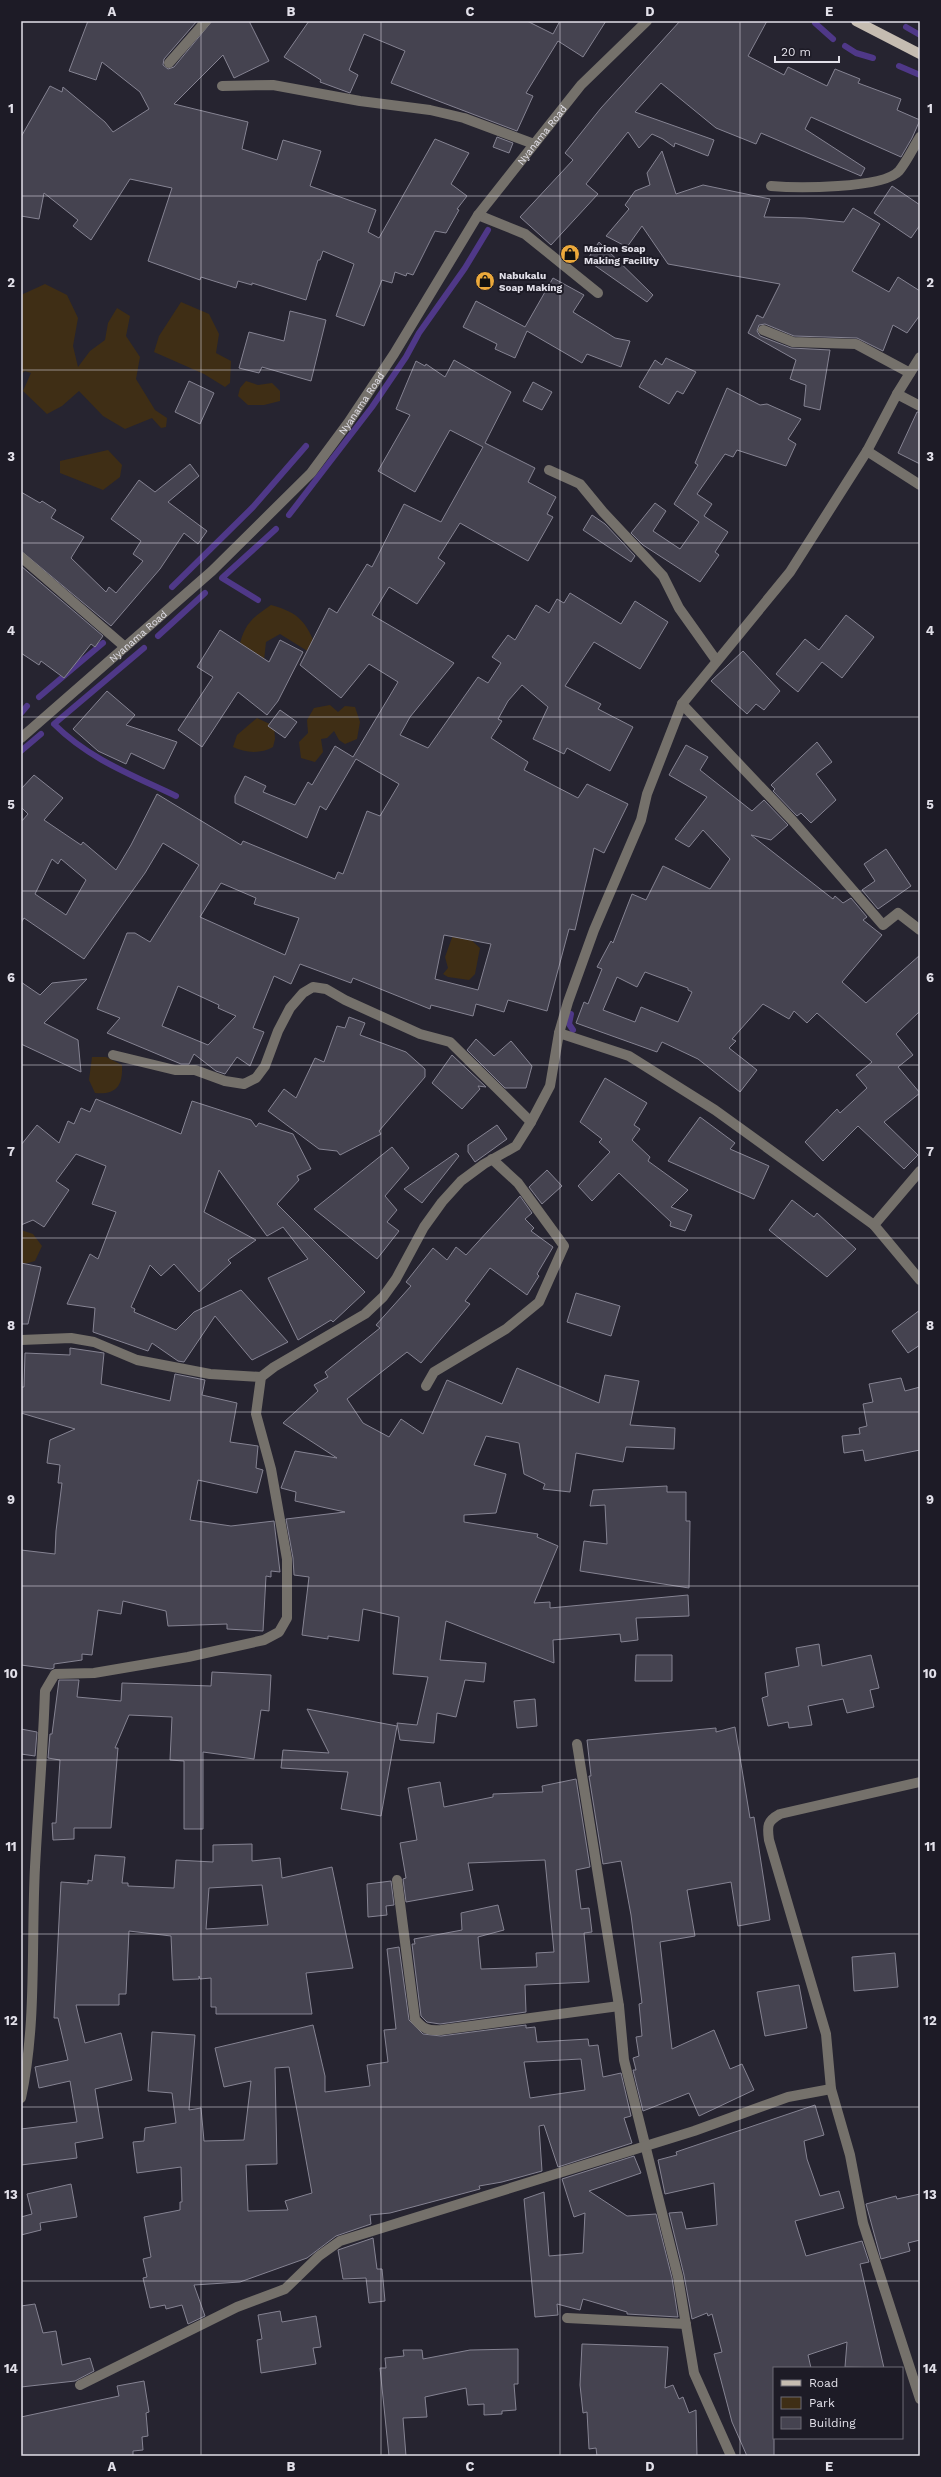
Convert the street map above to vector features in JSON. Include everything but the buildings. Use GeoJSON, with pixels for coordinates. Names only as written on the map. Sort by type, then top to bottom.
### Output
{"type":"FeatureCollection","features":[{"type":"Feature","properties":{"kind":"main road"},"geometry":{"type":"LineString","coordinates":[[856,21],[920,54]]}},
{"type":"Feature","properties":{"kind":"street"},"geometry":{"type":"LineString","coordinates":[[169,63],[206,21]]}},
{"type":"Feature","properties":{"kind":"street","name":"Nyanama Road"},"geometry":{"type":"LineString","coordinates":[[21,738],[212,571],[310,473],[348,423],[394,354],[478,215],[581,85],[647,21]]}},
{"type":"Feature","properties":{"kind":"street"},"geometry":{"type":"LineString","coordinates":[[222,86],[273,85],[360,101],[430,110],[464,118],[534,144]]}},
{"type":"Feature","properties":{"kind":"street"},"geometry":{"type":"LineString","coordinates":[[771,186],[798,188],[855,184],[886,179],[899,172],[920,137]]}},
{"type":"Feature","properties":{"kind":"street"},"geometry":{"type":"LineString","coordinates":[[478,215],[525,234],[598,293]]}},
{"type":"Feature","properties":{"kind":"street"},"geometry":{"type":"LineString","coordinates":[[763,330],[793,342],[856,344],[910,373]]}},
{"type":"Feature","properties":{"kind":"street"},"geometry":{"type":"LineString","coordinates":[[21,2098],[25,2078],[32,1998],[35,1867],[46,1691],[55,1674],[94,1673],[188,1657],[264,1640],[279,1632],[287,1618],[287,1559],[271,1469],[256,1414],[262,1377],[274,1367],[365,1314],[383,1297],[396,1279],[424,1227],[442,1202],[461,1181],[492,1159],[516,1146],[531,1122],[550,1086],[559,1033],[583,960],[641,820],[647,794],[682,704],[716,660],[790,572],[867,451],[897,394],[920,357]]}},
{"type":"Feature","properties":{"kind":"street"},"geometry":{"type":"LineString","coordinates":[[897,394],[920,406]]}},
{"type":"Feature","properties":{"kind":"street"},"geometry":{"type":"LineString","coordinates":[[867,451],[920,485]]}},
{"type":"Feature","properties":{"kind":"street"},"geometry":{"type":"LineString","coordinates":[[549,470],[580,484],[603,512],[663,576],[679,608],[716,660]]}},
{"type":"Feature","properties":{"kind":"street"},"geometry":{"type":"LineString","coordinates":[[21,557],[125,647]]}},
{"type":"Feature","properties":{"kind":"street"},"geometry":{"type":"LineString","coordinates":[[682,704],[793,822],[883,925],[898,914],[920,930]]}},
{"type":"Feature","properties":{"kind":"street"},"geometry":{"type":"LineString","coordinates":[[113,1055],[175,1070],[195,1070],[225,1081],[244,1084],[256,1078],[265,1066],[278,1031],[290,1008],[303,992],[313,987],[326,989],[344,1000],[420,1034],[450,1042],[531,1122]]}},
{"type":"Feature","properties":{"kind":"street"},"geometry":{"type":"LineString","coordinates":[[559,1033],[629,1056],[715,1110],[874,1225],[920,1280]]}},
{"type":"Feature","properties":{"kind":"street"},"geometry":{"type":"LineString","coordinates":[[426,1386],[434,1372],[506,1329],[538,1302],[564,1246],[518,1183],[492,1159]]}},
{"type":"Feature","properties":{"kind":"street"},"geometry":{"type":"LineString","coordinates":[[874,1225],[920,1172]]}},
{"type":"Feature","properties":{"kind":"street"},"geometry":{"type":"LineString","coordinates":[[21,1340],[71,1338],[94,1342],[137,1360],[210,1374],[262,1377]]}},
{"type":"Feature","properties":{"kind":"street"},"geometry":{"type":"LineString","coordinates":[[577,1744],[619,2006],[624,2060],[678,2277],[694,2372],[731,2456]]}},
{"type":"Feature","properties":{"kind":"street"},"geometry":{"type":"LineString","coordinates":[[920,1782],[780,1814],[771,1819],[767,1826],[768,1840],[826,2034],[830,2089],[850,2155],[864,2223],[920,2399]]}},
{"type":"Feature","properties":{"kind":"street"},"geometry":{"type":"LineString","coordinates":[[398,1880],[415,2019],[422,2028],[431,2031],[441,2030],[619,2006]]}},
{"type":"Feature","properties":{"kind":"street"},"geometry":{"type":"LineString","coordinates":[[80,2385],[237,2308],[285,2289],[319,2256],[340,2240],[645,2146],[788,2097],[830,2089]]}},
{"type":"Feature","properties":{"kind":"street"},"geometry":{"type":"LineString","coordinates":[[567,2318],[686,2324]]}},
{"type":"Feature","properties":{"kind":"green space"},"geometry":{"type":"Polygon","coordinates":[[[45,284],[67,295],[78,318],[73,346],[78,367],[90,351],[105,340],[108,323],[117,308],[130,316],[126,336],[140,357],[136,379],[155,410],[167,418],[166,427],[161,428],[152,418],[125,429],[103,416],[79,391],[62,406],[47,414],[23,391],[31,373],[25,371],[21,374],[21,295],[45,284]]]}},
{"type":"Feature","properties":{"kind":"green space"},"geometry":{"type":"Polygon","coordinates":[[[181,302],[209,314],[219,334],[216,353],[231,361],[230,383],[225,387],[204,374],[154,352],[159,336],[181,302]]]}},
{"type":"Feature","properties":{"kind":"green space"},"geometry":{"type":"Polygon","coordinates":[[[246,381],[258,385],[272,383],[280,391],[280,401],[264,405],[248,405],[238,396],[240,388],[246,381]]]}},
{"type":"Feature","properties":{"kind":"green space"},"geometry":{"type":"Polygon","coordinates":[[[108,450],[122,465],[120,477],[103,490],[60,473],[60,461],[108,450]]]}},
{"type":"Feature","properties":{"kind":"green space"},"geometry":{"type":"Polygon","coordinates":[[[271,605],[289,611],[301,620],[309,632],[317,649],[309,652],[280,634],[266,642],[264,660],[239,648],[246,627],[254,618],[271,605]]]}},
{"type":"Feature","properties":{"kind":"green space"},"geometry":{"type":"Polygon","coordinates":[[[330,705],[338,712],[345,706],[355,707],[360,722],[357,739],[345,744],[339,740],[334,731],[327,738],[321,739],[323,752],[315,762],[301,758],[299,742],[308,733],[307,720],[314,708],[330,705]]]}},
{"type":"Feature","properties":{"kind":"green space"},"geometry":{"type":"Polygon","coordinates":[[[257,718],[274,726],[275,739],[273,747],[263,751],[253,752],[243,751],[233,747],[237,735],[257,718]]]}},
{"type":"Feature","properties":{"kind":"green space"},"geometry":{"type":"Polygon","coordinates":[[[453,935],[469,938],[480,948],[475,974],[469,980],[448,977],[443,974],[448,968],[445,957],[453,935]]]}},
{"type":"Feature","properties":{"kind":"green space"},"geometry":{"type":"Polygon","coordinates":[[[92,1057],[106,1057],[122,1065],[120,1083],[113,1090],[103,1093],[95,1093],[89,1080],[92,1057]]]}},
{"type":"Feature","properties":{"kind":"green space"},"geometry":{"type":"Polygon","coordinates":[[[21,1230],[33,1234],[42,1246],[35,1261],[21,1265],[21,1230]]]}},
{"type":"Feature","properties":{"kind":"waterway"},"geometry":{"type":"LineString","coordinates":[[815,23],[833,39]]}},
{"type":"Feature","properties":{"kind":"waterway"},"geometry":{"type":"LineString","coordinates":[[906,27],[920,35]]}},
{"type":"Feature","properties":{"kind":"waterway"},"geometry":{"type":"LineString","coordinates":[[845,46],[856,53],[873,58]]}},
{"type":"Feature","properties":{"kind":"waterway"},"geometry":{"type":"LineString","coordinates":[[899,66],[920,75]]}},
{"type":"Feature","properties":{"kind":"waterway"},"geometry":{"type":"LineString","coordinates":[[289,515],[372,407],[406,357],[419,333],[465,268],[488,230]]}},
{"type":"Feature","properties":{"kind":"waterway"},"geometry":{"type":"LineString","coordinates":[[172,587],[253,507],[306,446]]}},
{"type":"Feature","properties":{"kind":"waterway"},"geometry":{"type":"LineString","coordinates":[[258,600],[222,578],[276,529]]}},
{"type":"Feature","properties":{"kind":"waterway"},"geometry":{"type":"LineString","coordinates":[[158,636],[205,593]]}},
{"type":"Feature","properties":{"kind":"waterway"},"geometry":{"type":"LineString","coordinates":[[39,697],[103,643]]}},
{"type":"Feature","properties":{"kind":"waterway"},"geometry":{"type":"LineString","coordinates":[[144,648],[54,724],[67,736],[96,757],[176,796]]}},
{"type":"Feature","properties":{"kind":"waterway"},"geometry":{"type":"LineString","coordinates":[[21,713],[27,706]]}},
{"type":"Feature","properties":{"kind":"waterway"},"geometry":{"type":"LineString","coordinates":[[21,751],[41,734]]}},
{"type":"Feature","properties":{"kind":"waterway"},"geometry":{"type":"LineString","coordinates":[[571,1014],[569,1024],[573,1030]]}},
{"type":"Feature","properties":{"kind":"place","name":"Marion Soap Making Facility"},"geometry":{"type":"Point","coordinates":[570,254]}},
{"type":"Feature","properties":{"kind":"place","name":"Nabukalu Soap Making"},"geometry":{"type":"Point","coordinates":[485,281]}}]}
